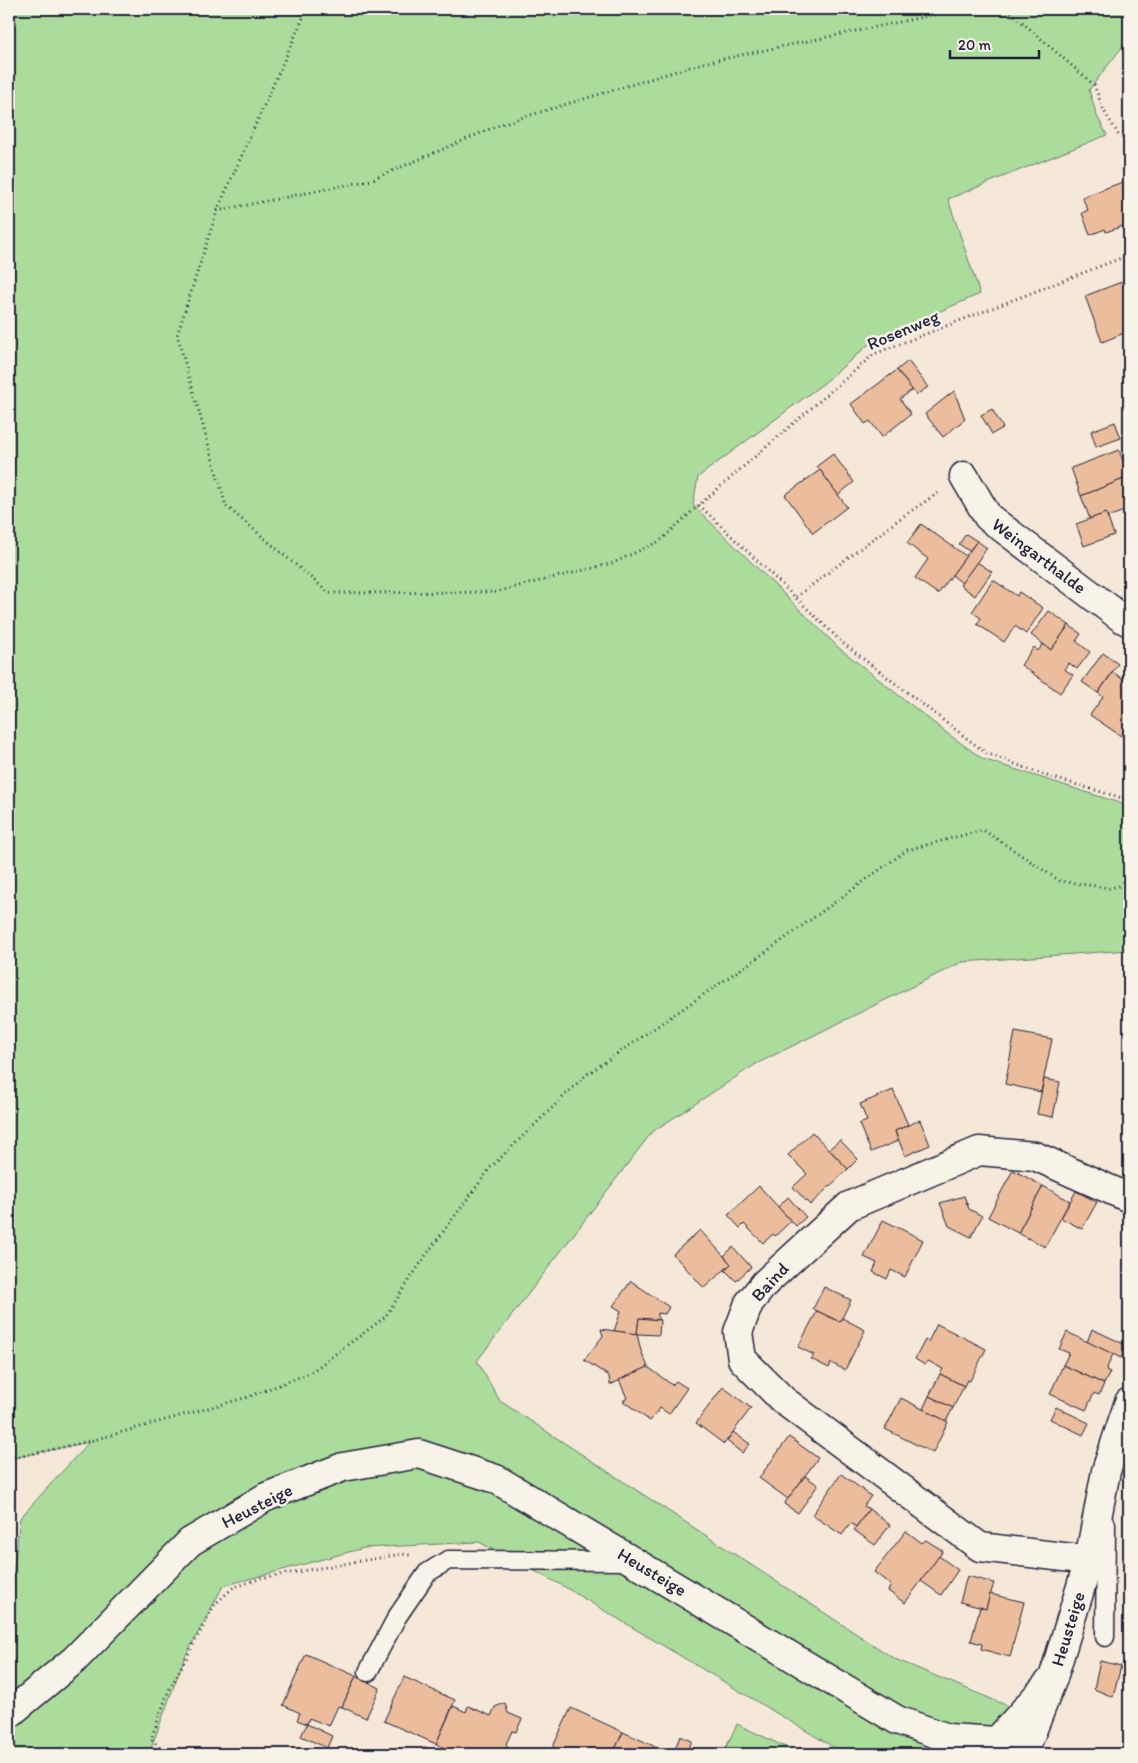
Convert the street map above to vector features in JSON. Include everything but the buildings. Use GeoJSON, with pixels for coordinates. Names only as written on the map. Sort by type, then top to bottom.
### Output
{"type":"FeatureCollection","features":[{"type":"Feature","properties":{"kind":"street","name":"Weingarthalde"},"geometry":{"type":"LineString","coordinates":[[964,476],[988,517],[1129,622]]}},
{"type":"Feature","properties":{"kind":"street","name":"Baind"},"geometry":{"type":"LineString","coordinates":[[1088,1560],[980,1547],[783,1400],[742,1359],[738,1332],[749,1303],[765,1283],[850,1206],[979,1151],[1035,1156],[1129,1198]]}},
{"type":"Feature","properties":{"kind":"street","name":"Heusteige"},"geometry":{"type":"LineString","coordinates":[[9,1714],[74,1660],[190,1542],[266,1497],[343,1467],[418,1454],[496,1479],[897,1720],[948,1738],[997,1741],[1054,1678],[1088,1560],[1106,1471],[1129,1402]]}},
{"type":"Feature","properties":{"kind":"street"},"geometry":{"type":"LineString","coordinates":[[1023,1754],[1054,1678]]}},
{"type":"Feature","properties":{"kind":"lane"},"geometry":{"type":"LineString","coordinates":[[1105,1637],[1106,1471]]}},
{"type":"Feature","properties":{"kind":"lane"},"geometry":{"type":"LineString","coordinates":[[368,1672],[397,1617],[427,1573],[448,1560],[635,1561]]}},
{"type":"Feature","properties":{"kind":"path","name":"Rosenweg"},"geometry":{"type":"LineString","coordinates":[[307,9],[217,211],[177,335],[226,506],[330,593],[495,592],[613,562],[660,541],[874,354],[1129,255]]}},
{"type":"Feature","properties":{"kind":"path"},"geometry":{"type":"LineString","coordinates":[[217,211],[371,180],[504,123],[703,64],[933,15],[943,9]]}},
{"type":"Feature","properties":{"kind":"path"},"geometry":{"type":"LineString","coordinates":[[1007,9],[1094,85],[1104,111],[1118,134],[1129,143]]}},
{"type":"Feature","properties":{"kind":"path"},"geometry":{"type":"LineString","coordinates":[[796,596],[902,517],[964,476]]}},
{"type":"Feature","properties":{"kind":"path"},"geometry":{"type":"LineString","coordinates":[[699,505],[844,644],[986,753],[1047,776],[1129,800]]}},
{"type":"Feature","properties":{"kind":"path"},"geometry":{"type":"LineString","coordinates":[[9,1459],[90,1441],[248,1397],[310,1373],[385,1317],[426,1255],[491,1167],[586,1075],[773,947],[907,850],[983,830],[1060,881],[1109,888],[1129,884]]}},
{"type":"Feature","properties":{"kind":"path"},"geometry":{"type":"LineString","coordinates":[[167,1754],[151,1739],[169,1690],[215,1604],[234,1588],[261,1578],[402,1554],[448,1560]]}},
{"type":"Feature","properties":{"kind":"green space"},"geometry":{"type":"Polygon","coordinates":[[[9,9],[1129,9],[1129,38],[1089,90],[1097,116],[1107,135],[948,199],[980,294],[874,340],[824,383],[698,477],[693,505],[839,648],[944,731],[983,759],[1129,806],[1129,950],[962,962],[756,1064],[652,1132],[477,1361],[500,1401],[895,1659],[1013,1708],[967,1754],[845,1754],[563,1586],[479,1542],[364,1548],[223,1586],[184,1659],[150,1751],[153,1754],[9,1754],[9,1654],[14,1568],[20,1518],[89,1442],[9,1459],[9,9]]]}},
{"type":"Feature","properties":{"kind":"green space"},"geometry":{"type":"Polygon","coordinates":[[[737,1724],[800,1754],[723,1754],[737,1724]]]}}]}
